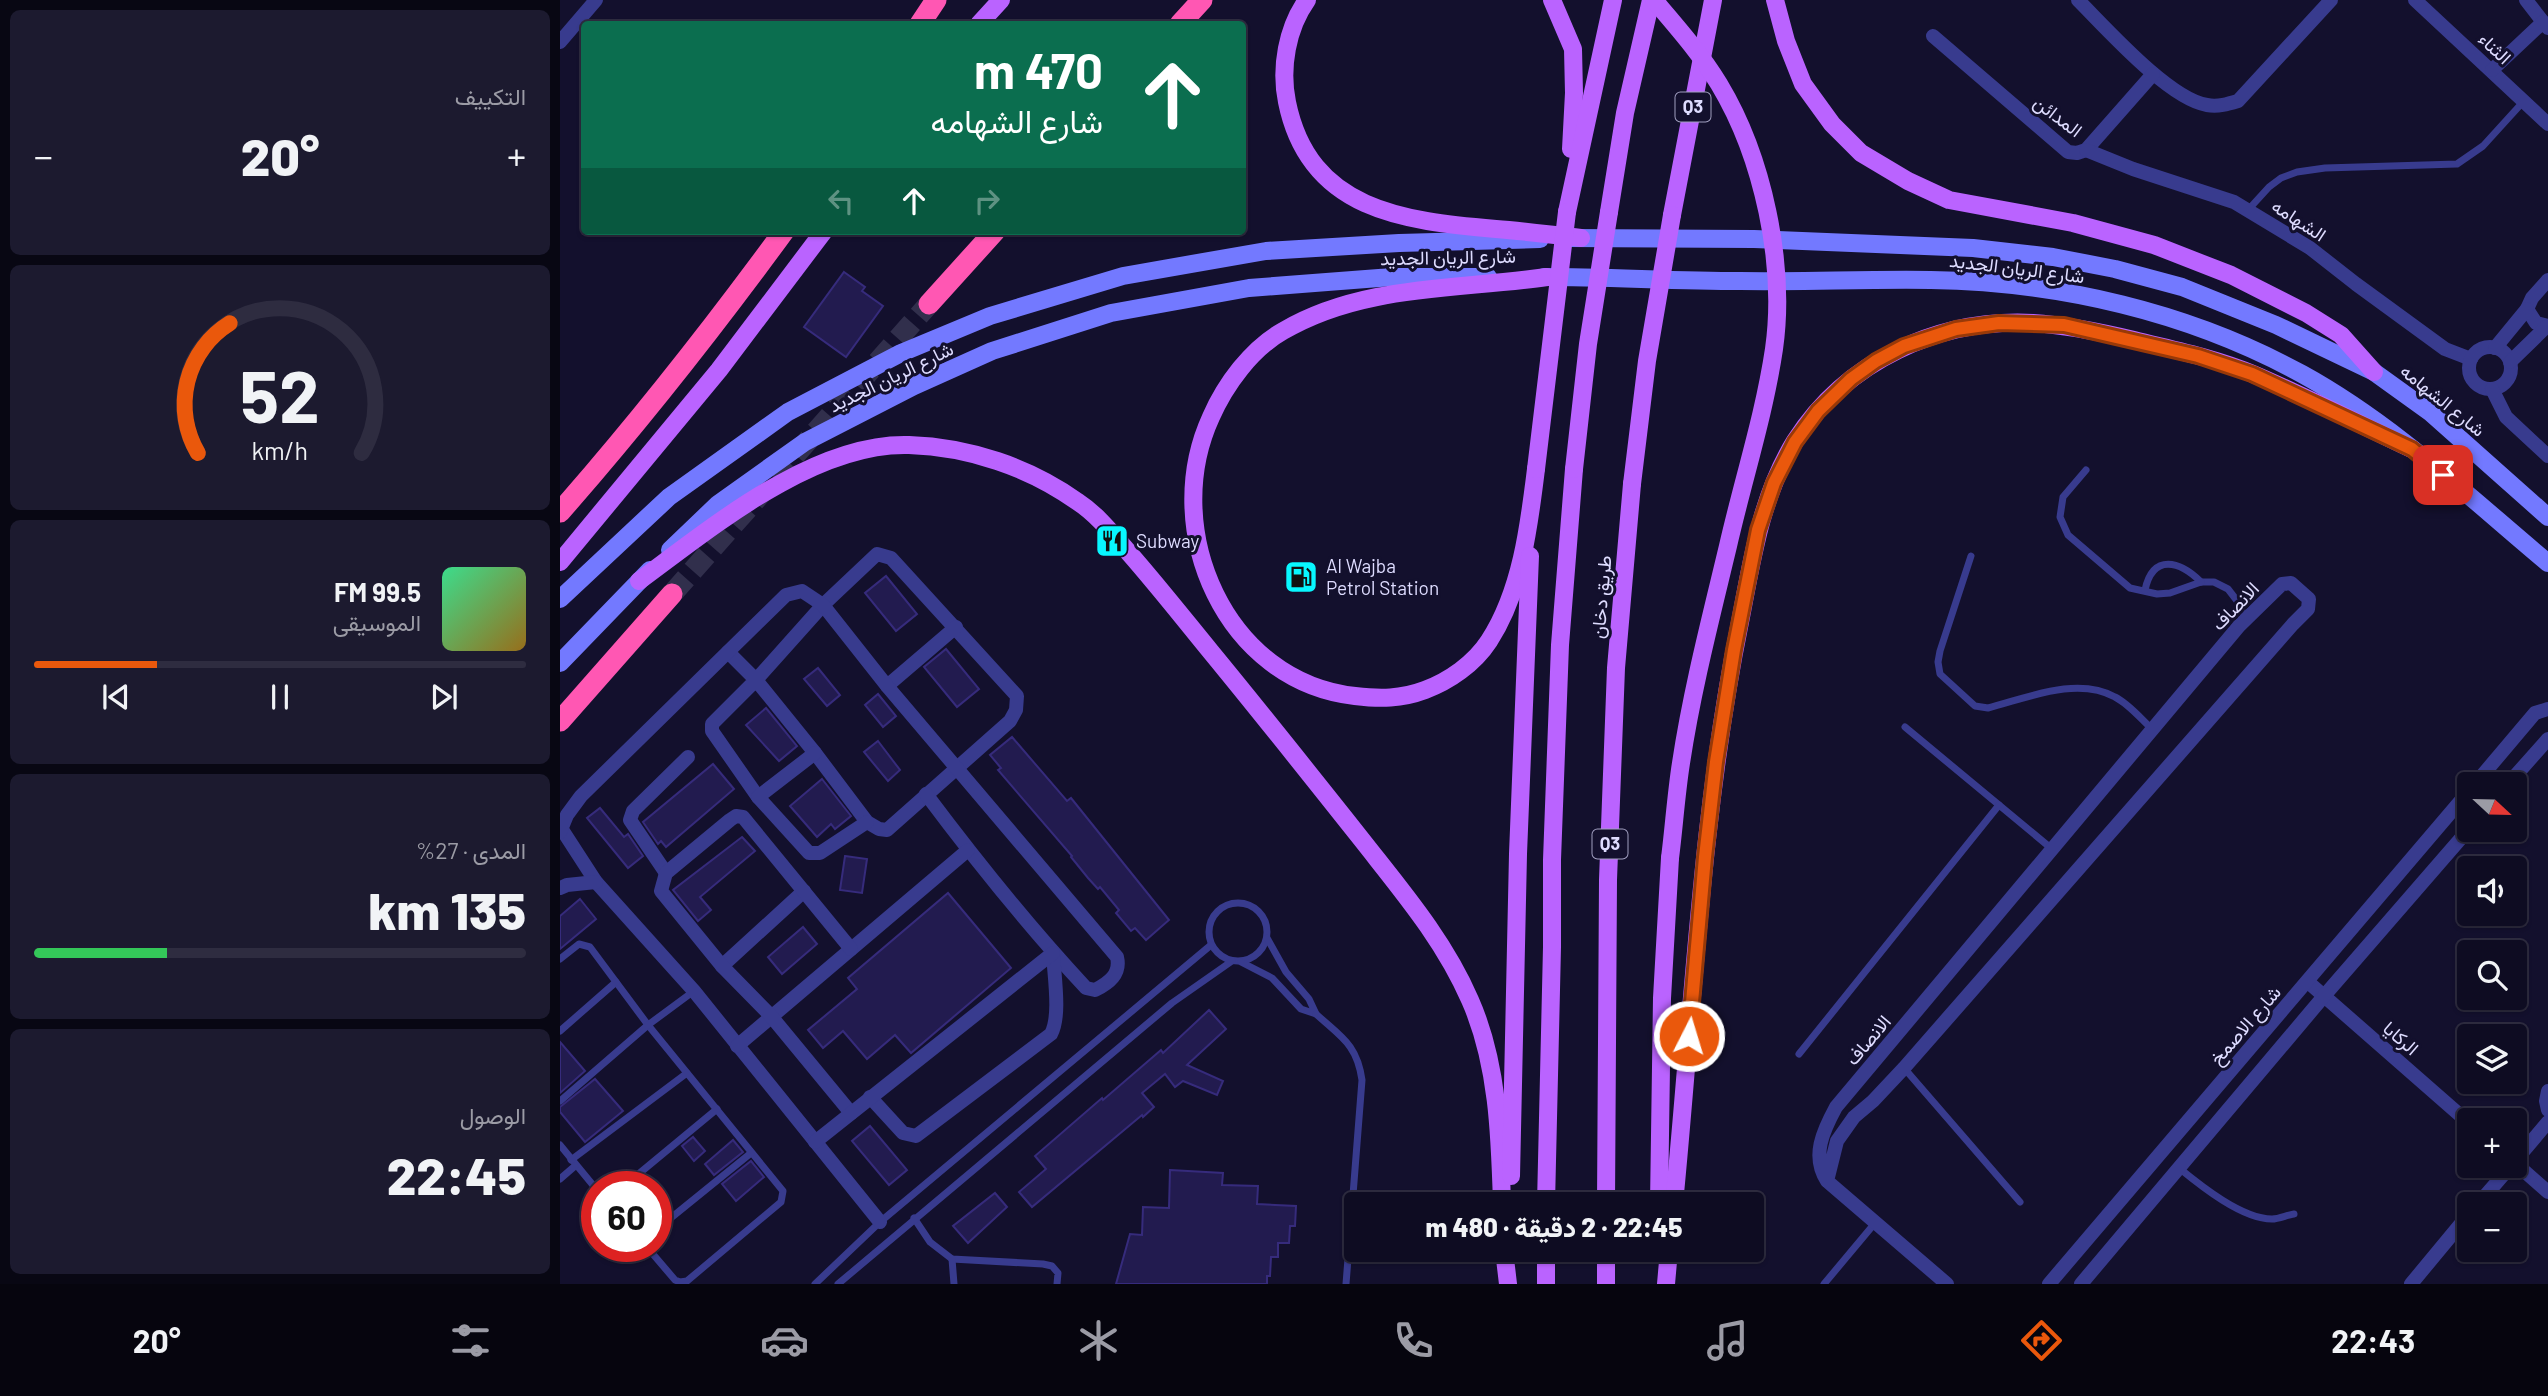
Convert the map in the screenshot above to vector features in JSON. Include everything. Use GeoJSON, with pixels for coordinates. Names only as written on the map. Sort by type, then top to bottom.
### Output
{"type":"FeatureCollection","features":[{"type":"Feature","properties":{"kind":"highway"},"geometry":{"type":"LineString","coordinates":[[922,21],[936,0]]}},
{"type":"Feature","properties":{"kind":"highway"},"geometry":{"type":"LineString","coordinates":[[1183,21],[1202,0]]}},
{"type":"Feature","properties":{"kind":"highway"},"geometry":{"type":"LineString","coordinates":[[560,512],[721,318],[781,235]]}},
{"type":"Feature","properties":{"kind":"highway"},"geometry":{"type":"LineString","coordinates":[[929,304],[991,235]]}},
{"type":"Feature","properties":{"kind":"highway"},"geometry":{"type":"LineString","coordinates":[[560,721],[672,594]]}},
{"type":"Feature","properties":{"kind":"main road"},"geometry":{"type":"LineString","coordinates":[[982,21],[1001,0]]}},
{"type":"Feature","properties":{"kind":"main road"},"geometry":{"type":"LineString","coordinates":[[1307,0],[1290,34],[1284,61],[1286,98],[1300,142],[1312,161],[1340,189],[1371,206],[1404,218],[1581,238]]}},
{"type":"Feature","properties":{"kind":"main road"},"geometry":{"type":"LineString","coordinates":[[1547,277],[1417,290],[1337,306],[1280,332],[1258,350],[1219,398],[1205,428],[1192,482],[1198,547],[1212,590],[1234,626],[1280,671],[1319,689],[1339,694],[1383,699],[1410,696],[1434,687],[1473,660],[1487,644],[1509,600],[1531,504],[1568,206],[1573,49],[1552,0]]}},
{"type":"Feature","properties":{"kind":"main road"},"geometry":{"type":"LineString","coordinates":[[1568,206],[1613,0]]}},
{"type":"Feature","properties":{"kind":"main road"},"geometry":{"type":"LineString","coordinates":[[1652,0],[1690,41],[1736,117],[1762,184],[1770,220],[1777,299],[1774,346],[1765,400],[1728,543],[1681,762],[1670,858],[1662,998],[1659,1192]]}},
{"type":"Feature","properties":{"kind":"main road","name":"طريق دخان"},"geometry":{"type":"LineString","coordinates":[[1546,1192],[1552,860],[1560,645],[1574,469],[1588,344],[1625,113],[1652,0]]}},
{"type":"Feature","properties":{"kind":"main road","name":"طريق دخان"},"geometry":{"type":"LineString","coordinates":[[1606,1192],[1608,880],[1616,668],[1632,484],[1647,361],[1713,0]]}},
{"type":"Feature","properties":{"kind":"main road"},"geometry":{"type":"LineString","coordinates":[[1775,0],[1786,41],[1803,84],[1832,124],[1861,153],[1908,181],[1949,200],[2073,223],[2154,245],[2231,275],[2306,313],[2341,335],[2375,372]]}},
{"type":"Feature","properties":{"kind":"main road"},"geometry":{"type":"LineString","coordinates":[[560,562],[719,370],[821,235]]}},
{"type":"Feature","properties":{"kind":"main road","name":"شارع الريان الجديد"},"geometry":{"type":"LineString","coordinates":[[560,599],[669,497],[727,453],[788,412],[901,353],[990,316],[1123,276],[1266,251],[1399,243],[1581,238],[1815,241],[1973,248],[2053,257],[2115,269],[2182,287],[2276,324],[2375,372]]}},
{"type":"Feature","properties":{"kind":"main road","name":"شارع الريان الجديد"},"geometry":{"type":"LineString","coordinates":[[560,663],[718,504],[805,442],[914,386],[992,351],[1111,313],[1249,288],[1392,276],[1740,281],[1932,280],[2065,292],[2167,317],[2252,349],[2346,400],[2412,449]]}},
{"type":"Feature","properties":{"kind":"main road"},"geometry":{"type":"LineString","coordinates":[[1675,1192],[1716,762],[1734,650],[1758,530],[1774,483],[1795,442],[1818,411],[1851,379],[1876,361],[1904,346],[1956,329],[1999,323],[2064,325],[2198,356],[2241,370],[2412,449],[2548,564]]}},
{"type":"Feature","properties":{"kind":"main road","name":"شارع الشهامه"},"geometry":{"type":"LineString","coordinates":[[2375,372],[2431,413],[2548,517]]}},
{"type":"Feature","properties":{"kind":"main road"},"geometry":{"type":"LineString","coordinates":[[639,581],[731,513],[796,475],[855,451],[904,444],[965,451],[1010,465],[1080,503],[1151,578],[1291,749],[1427,922],[1470,1000],[1486,1044],[1498,1125],[1501,1192]]}},
{"type":"Feature","properties":{"kind":"main road"},"geometry":{"type":"LineString","coordinates":[[1511,1192],[1518,854],[1531,504]]}},
{"type":"Feature","properties":{"kind":"main road"},"geometry":{"type":"LineString","coordinates":[[1505,1262],[1508,1284]]}},
{"type":"Feature","properties":{"kind":"main road"},"geometry":{"type":"LineString","coordinates":[[1508,1284],[1509,1262]]}},
{"type":"Feature","properties":{"kind":"main road"},"geometry":{"type":"LineString","coordinates":[[1546,1262],[1546,1284]]}},
{"type":"Feature","properties":{"kind":"main road"},"geometry":{"type":"LineString","coordinates":[[1606,1262],[1606,1284]]}},
{"type":"Feature","properties":{"kind":"main road"},"geometry":{"type":"LineString","coordinates":[[1658,1262],[1658,1284]]}},
{"type":"Feature","properties":{"kind":"main road"},"geometry":{"type":"LineString","coordinates":[[1666,1284],[1668,1262]]}},
{"type":"Feature","properties":{"kind":"street"},"geometry":{"type":"LineString","coordinates":[[560,42],[596,0]]}},
{"type":"Feature","properties":{"kind":"street"},"geometry":{"type":"LineString","coordinates":[[2078,0],[2153,74],[2193,101],[2221,106],[2238,102],[2331,0]]}},
{"type":"Feature","properties":{"kind":"street","name":"الثناء"},"geometry":{"type":"LineString","coordinates":[[2415,0],[2548,124]]}},
{"type":"Feature","properties":{"kind":"street"},"geometry":{"type":"LineString","coordinates":[[2492,70],[2545,25],[2526,0]]}},
{"type":"Feature","properties":{"kind":"street","name":"المدائن"},"geometry":{"type":"LineString","coordinates":[[1933,36],[2068,152],[2087,150],[2153,74]]}},
{"type":"Feature","properties":{"kind":"street","name":"الشهامه"},"geometry":{"type":"LineString","coordinates":[[2087,150],[2144,173],[2234,202],[2310,248],[2445,349],[2471,359]]}},
{"type":"Feature","properties":{"kind":"street"},"geometry":{"type":"LineString","coordinates":[[2495,348],[2548,280]]}},
{"type":"Feature","properties":{"kind":"street"},"geometry":{"type":"LineString","coordinates":[[2527,309],[2536,323],[2547,326]]}},
{"type":"Feature","properties":{"kind":"street"},"geometry":{"type":"LineString","coordinates":[[2510,362],[2547,326]]}},
{"type":"Feature","properties":{"kind":"street"},"geometry":{"type":"LineString","coordinates":[[2495,348],[2502,351],[2510,362],[2511,370],[2505,383],[2492,389],[2485,388],[2473,380],[2470,374],[2471,359],[2481,349],[2495,348]]}},
{"type":"Feature","properties":{"kind":"street"},"geometry":{"type":"LineString","coordinates":[[2492,389],[2506,417],[2548,456]]}},
{"type":"Feature","properties":{"kind":"street"},"geometry":{"type":"LineString","coordinates":[[728,652],[756,680],[867,822],[879,829],[887,830],[1010,721],[1016,710],[1017,696],[891,558],[877,554],[823,605],[756,680],[716,718],[712,731],[758,797],[808,853],[820,853],[867,822]]}},
{"type":"Feature","properties":{"kind":"street","name":"الانصاف"},"geometry":{"type":"LineString","coordinates":[[2291,583],[2309,599],[2308,610],[1904,1068],[1854,1117],[1837,1141],[1827,1181],[1820,1169],[1820,1143],[1836,1107],[2239,626],[2282,584],[2291,583]]}},
{"type":"Feature","properties":{"kind":"street"},"geometry":{"type":"LineString","coordinates":[[880,1222],[694,991],[596,882],[561,830],[566,815],[581,796],[786,595],[802,591],[823,605],[887,686],[1117,957],[1119,965],[1107,984],[1095,990],[1086,988],[1053,953],[968,850],[926,794]]}},
{"type":"Feature","properties":{"kind":"street"},"geometry":{"type":"LineString","coordinates":[[887,686],[956,627]]}},
{"type":"Feature","properties":{"kind":"street"},"geometry":{"type":"LineString","coordinates":[[2485,772],[2535,713],[2548,709]]}},
{"type":"Feature","properties":{"kind":"street"},"geometry":{"type":"LineString","coordinates":[[2518,772],[2548,738]]}},
{"type":"Feature","properties":{"kind":"street"},"geometry":{"type":"LineString","coordinates":[[758,797],[815,753]]}},
{"type":"Feature","properties":{"kind":"street"},"geometry":{"type":"LineString","coordinates":[[666,873],[630,820],[633,811],[688,757]]}},
{"type":"Feature","properties":{"kind":"street","name":"شارع الاصمخ"},"geometry":{"type":"LineString","coordinates":[[2049,1284],[2457,805]]}},
{"type":"Feature","properties":{"kind":"street"},"geometry":{"type":"LineString","coordinates":[[851,949],[743,817],[730,820],[666,873],[661,891],[722,966],[771,1017],[851,1113]]}},
{"type":"Feature","properties":{"kind":"street"},"geometry":{"type":"LineString","coordinates":[[2081,1284],[2458,842]]}},
{"type":"Feature","properties":{"kind":"street"},"geometry":{"type":"LineString","coordinates":[[737,1046],[968,850]]}},
{"type":"Feature","properties":{"kind":"street"},"geometry":{"type":"LineString","coordinates":[[560,888],[596,882]]}},
{"type":"Feature","properties":{"kind":"street"},"geometry":{"type":"LineString","coordinates":[[722,966],[804,891]]}},
{"type":"Feature","properties":{"kind":"street"},"geometry":{"type":"LineString","coordinates":[[870,1097],[903,1133],[916,1136],[1051,1034],[1055,1015],[1053,953]]}},
{"type":"Feature","properties":{"kind":"street"},"geometry":{"type":"LineString","coordinates":[[815,1142],[1053,953]]}},
{"type":"Feature","properties":{"kind":"street","name":"الركايا"},"geometry":{"type":"LineString","coordinates":[[2308,982],[2457,1112]]}},
{"type":"Feature","properties":{"kind":"street"},"geometry":{"type":"LineString","coordinates":[[2548,1091],[2548,1110]]}},
{"type":"Feature","properties":{"kind":"street"},"geometry":{"type":"LineString","coordinates":[[2527,1147],[2548,1122]]}},
{"type":"Feature","properties":{"kind":"street"},"geometry":{"type":"LineString","coordinates":[[2527,1175],[2548,1192]]}},
{"type":"Feature","properties":{"kind":"street"},"geometry":{"type":"LineString","coordinates":[[2488,1192],[2500,1178]]}},
{"type":"Feature","properties":{"kind":"street"},"geometry":{"type":"LineString","coordinates":[[1827,1181],[1947,1284]]}},
{"type":"Feature","properties":{"kind":"street"},"geometry":{"type":"LineString","coordinates":[[2412,1281],[2457,1228]]}},
{"type":"Feature","properties":{"kind":"lane"},"geometry":{"type":"LineString","coordinates":[[2248,210],[2269,187],[2281,178],[2297,172],[2325,168],[2457,164],[2483,146],[2523,102]]}},
{"type":"Feature","properties":{"kind":"lane"},"geometry":{"type":"LineString","coordinates":[[2086,470],[2063,497],[2060,517],[2068,535],[2130,588],[2157,594],[2170,593],[2201,582],[2214,582],[2228,589],[2238,602],[2246,620]]}},
{"type":"Feature","properties":{"kind":"lane"},"geometry":{"type":"LineString","coordinates":[[1971,556],[1940,651],[1940,674],[1975,706],[1988,708],[2076,687],[2097,690],[2117,698],[2152,730]]}},
{"type":"Feature","properties":{"kind":"lane"},"geometry":{"type":"LineString","coordinates":[[2145,590],[2150,575],[2156,568],[2166,564],[2182,567],[2201,582]]}},
{"type":"Feature","properties":{"kind":"lane"},"geometry":{"type":"LineString","coordinates":[[1905,727],[2052,850]]}},
{"type":"Feature","properties":{"kind":"lane"},"geometry":{"type":"LineString","coordinates":[[1799,1054],[1999,805]]}},
{"type":"Feature","properties":{"kind":"lane"},"geometry":{"type":"LineString","coordinates":[[1316,1014],[1301,1009],[1272,978],[1216,952],[1211,945],[1209,926],[1218,911],[1235,903],[1253,907],[1260,913],[1265,920],[1267,938],[1286,972],[1309,999],[1316,1014],[1359,1058],[1362,1080],[1346,1284]]}},
{"type":"Feature","properties":{"kind":"lane"},"geometry":{"type":"LineString","coordinates":[[1241,962],[1258,954],[1267,938]]}},
{"type":"Feature","properties":{"kind":"lane"},"geometry":{"type":"LineString","coordinates":[[560,959],[579,944],[590,947],[648,1025],[783,1191],[781,1202],[687,1281],[675,1280],[660,1262]]}},
{"type":"Feature","properties":{"kind":"lane"},"geometry":{"type":"LineString","coordinates":[[815,1284],[880,1222],[1211,945]]}},
{"type":"Feature","properties":{"kind":"lane"},"geometry":{"type":"LineString","coordinates":[[838,1284],[1172,1003],[1232,961]]}},
{"type":"Feature","properties":{"kind":"lane"},"geometry":{"type":"LineString","coordinates":[[560,1031],[616,982]]}},
{"type":"Feature","properties":{"kind":"lane"},"geometry":{"type":"LineString","coordinates":[[560,1101],[648,1025],[694,991]]}},
{"type":"Feature","properties":{"kind":"lane"},"geometry":{"type":"LineString","coordinates":[[1904,1068],[2020,1202]]}},
{"type":"Feature","properties":{"kind":"lane"},"geometry":{"type":"LineString","coordinates":[[560,1179],[568,1160],[687,1073]]}},
{"type":"Feature","properties":{"kind":"lane"},"geometry":{"type":"LineString","coordinates":[[642,1171],[717,1109]]}},
{"type":"Feature","properties":{"kind":"lane"},"geometry":{"type":"LineString","coordinates":[[560,1145],[568,1160],[581,1173]]}},
{"type":"Feature","properties":{"kind":"lane"},"geometry":{"type":"LineString","coordinates":[[672,1217],[751,1153]]}},
{"type":"Feature","properties":{"kind":"lane"},"geometry":{"type":"LineString","coordinates":[[2179,1168],[2209,1192],[2243,1211],[2272,1219],[2294,1214]]}},
{"type":"Feature","properties":{"kind":"lane"},"geometry":{"type":"LineString","coordinates":[[915,1219],[930,1242],[952,1259],[1052,1266],[1058,1273],[1057,1284]]}},
{"type":"Feature","properties":{"kind":"lane"},"geometry":{"type":"LineString","coordinates":[[1824,1284],[1875,1223]]}},
{"type":"Feature","properties":{"kind":"lane"},"geometry":{"type":"LineString","coordinates":[[952,1259],[954,1284]]}},
{"type":"Feature","properties":{"kind":"building"},"geometry":{"type":"Polygon","coordinates":[[[844,272],[865,287],[862,291],[883,306],[846,357],[804,327],[844,272]]]}},
{"type":"Feature","properties":{"kind":"building"},"geometry":{"type":"Polygon","coordinates":[[[886,576],[917,614],[896,631],[865,593],[886,576]]]}},
{"type":"Feature","properties":{"kind":"building"},"geometry":{"type":"Polygon","coordinates":[[[946,649],[979,689],[957,707],[924,667],[946,649]]]}},
{"type":"Feature","properties":{"kind":"building"},"geometry":{"type":"Polygon","coordinates":[[[818,668],[840,695],[827,706],[804,679],[818,668]]]}},
{"type":"Feature","properties":{"kind":"building"},"geometry":{"type":"Polygon","coordinates":[[[878,694],[896,716],[883,727],[865,705],[878,694]]]}},
{"type":"Feature","properties":{"kind":"building"},"geometry":{"type":"Polygon","coordinates":[[[766,708],[797,746],[779,761],[746,725],[766,708]]]}},
{"type":"Feature","properties":{"kind":"building"},"geometry":{"type":"Polygon","coordinates":[[[1012,737],[1067,801],[1071,798],[1169,920],[1146,940],[1135,928],[1131,931],[1116,913],[1119,910],[1100,887],[1098,889],[1088,878],[998,770],[1001,768],[990,755],[1012,737]]]}},
{"type":"Feature","properties":{"kind":"building"},"geometry":{"type":"Polygon","coordinates":[[[878,741],[900,770],[888,781],[864,752],[878,741]]]}},
{"type":"Feature","properties":{"kind":"building"},"geometry":{"type":"Polygon","coordinates":[[[713,764],[734,789],[666,847],[661,841],[658,844],[643,822],[713,764]]]}},
{"type":"Feature","properties":{"kind":"building"},"geometry":{"type":"Polygon","coordinates":[[[822,779],[851,816],[835,829],[831,824],[817,837],[790,806],[822,779]]]}},
{"type":"Feature","properties":{"kind":"building"},"geometry":{"type":"Polygon","coordinates":[[[600,808],[624,837],[628,834],[643,856],[628,868],[587,818],[600,808]]]}},
{"type":"Feature","properties":{"kind":"building"},"geometry":{"type":"Polygon","coordinates":[[[742,837],[755,851],[700,897],[711,910],[698,921],[673,890],[742,837]]]}},
{"type":"Feature","properties":{"kind":"building"},"geometry":{"type":"Polygon","coordinates":[[[845,856],[867,859],[862,893],[840,890],[845,856]]]}},
{"type":"Feature","properties":{"kind":"building"},"geometry":{"type":"Polygon","coordinates":[[[948,893],[1011,968],[911,1053],[895,1035],[867,1059],[843,1031],[823,1048],[808,1030],[857,989],[848,978],[948,893]]]}},
{"type":"Feature","properties":{"kind":"building"},"geometry":{"type":"Polygon","coordinates":[[[580,899],[596,919],[560,949],[560,916],[580,899]]]}},
{"type":"Feature","properties":{"kind":"building"},"geometry":{"type":"Polygon","coordinates":[[[803,927],[817,944],[782,974],[768,957],[803,927]]]}},
{"type":"Feature","properties":{"kind":"building"},"geometry":{"type":"Polygon","coordinates":[[[1209,1010],[1226,1029],[1187,1065],[1223,1081],[1217,1095],[1183,1081],[1175,1087],[1165,1074],[1142,1093],[1154,1107],[1032,1207],[1019,1192],[1046,1169],[1035,1156],[1161,1050],[1163,1053],[1209,1010]]]}},
{"type":"Feature","properties":{"kind":"building"},"geometry":{"type":"Polygon","coordinates":[[[560,1042],[585,1071],[560,1093],[560,1042]]]}},
{"type":"Feature","properties":{"kind":"building"},"geometry":{"type":"Polygon","coordinates":[[[595,1079],[623,1111],[585,1142],[560,1112],[560,1107],[595,1079]]]}},
{"type":"Feature","properties":{"kind":"building"},"geometry":{"type":"Polygon","coordinates":[[[870,1126],[907,1170],[889,1185],[852,1141],[870,1126]]]}},
{"type":"Feature","properties":{"kind":"building"},"geometry":{"type":"Polygon","coordinates":[[[693,1137],[705,1151],[694,1161],[682,1146],[693,1137]]]}},
{"type":"Feature","properties":{"kind":"building"},"geometry":{"type":"Polygon","coordinates":[[[733,1140],[743,1152],[714,1175],[705,1164],[733,1140]]]}},
{"type":"Feature","properties":{"kind":"building"},"geometry":{"type":"Polygon","coordinates":[[[751,1161],[764,1177],[736,1201],[722,1184],[751,1161]]]}},
{"type":"Feature","properties":{"kind":"building"},"geometry":{"type":"Polygon","coordinates":[[[1170,1170],[1223,1173],[1222,1185],[1258,1186],[1257,1204],[1296,1206],[1295,1226],[1290,1226],[1289,1243],[1278,1243],[1278,1257],[1271,1257],[1267,1284],[1116,1284],[1130,1234],[1142,1235],[1143,1207],[1169,1208],[1170,1170]]]}},
{"type":"Feature","properties":{"kind":"building"},"geometry":{"type":"Polygon","coordinates":[[[995,1193],[1007,1207],[968,1243],[953,1226],[995,1193]]]}},
{"type":"Feature","properties":{"kind":"tunnel"},"geometry":{"type":"LineString","coordinates":[[672,594],[929,304]]}},
{"type":"Feature","properties":{"kind":"place","name":"Subway"},"geometry":{"type":"Point","coordinates":[1112,541]}},
{"type":"Feature","properties":{"kind":"place","name":"Al Wajba Petrol Station"},"geometry":{"type":"Point","coordinates":[1301,577]}},
{"type":"Feature","properties":{"kind":"route"},"geometry":{"type":"LineString","coordinates":[[1689,1036],[1716,762],[1734,650],[1758,530],[1774,483],[1795,442],[1818,411],[1851,379],[1904,346],[1956,329],[1999,323],[2064,325],[2198,356],[2252,374],[2412,449],[2443,475]]}}]}
